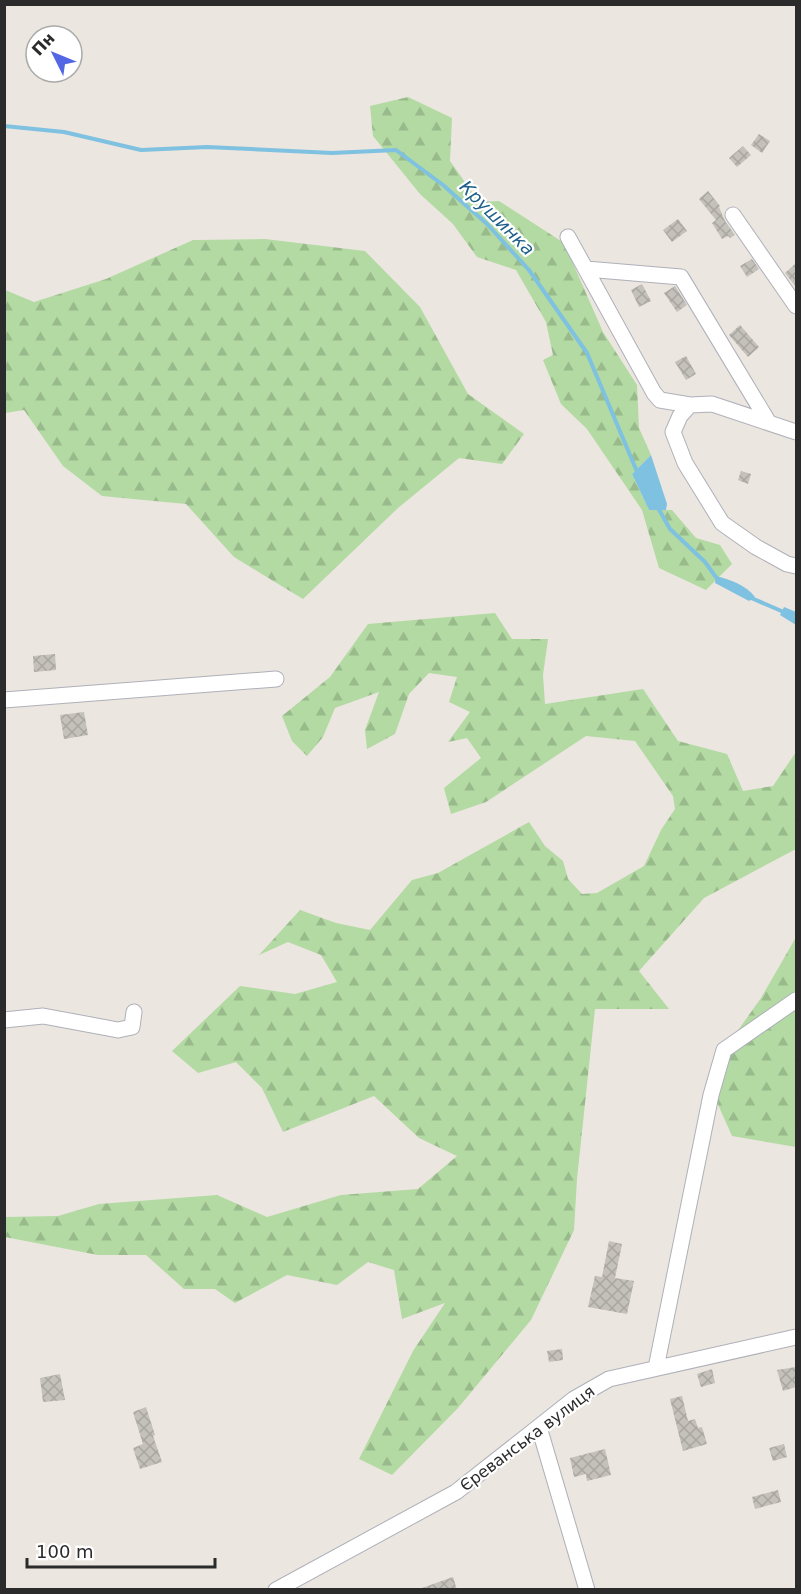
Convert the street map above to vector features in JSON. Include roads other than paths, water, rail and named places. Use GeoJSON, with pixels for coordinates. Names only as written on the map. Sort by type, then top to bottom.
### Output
{"type":"FeatureCollection","features":[{"type":"Feature","properties":{"kind":"street"},"geometry":{"type":"LineString","coordinates":[[734,215],[796,306]]}},
{"type":"Feature","properties":{"kind":"street"},"geometry":{"type":"LineString","coordinates":[[568,237],[660,400],[685,463],[722,524],[756,547],[787,564],[796,566]]}},
{"type":"Feature","properties":{"kind":"street"},"geometry":{"type":"LineString","coordinates":[[586,269],[681,277],[769,423]]}},
{"type":"Feature","properties":{"kind":"street"},"geometry":{"type":"LineString","coordinates":[[660,400],[690,405],[712,404],[796,431]]}},
{"type":"Feature","properties":{"kind":"street"},"geometry":{"type":"LineString","coordinates":[[673,432],[680,416],[690,405]]}},
{"type":"Feature","properties":{"kind":"street"},"geometry":{"type":"LineString","coordinates":[[4,700],[276,679]]}},
{"type":"Feature","properties":{"kind":"street"},"geometry":{"type":"LineString","coordinates":[[656,1368],[711,1095],[724,1050],[796,1000]]}},
{"type":"Feature","properties":{"kind":"street"},"geometry":{"type":"LineString","coordinates":[[4,1020],[43,1016],[118,1030],[132,1027],[134,1012]]}},
{"type":"Feature","properties":{"kind":"street","name":"Єреванська вулиця"},"geometry":{"type":"LineString","coordinates":[[276,1590],[456,1492],[574,1399],[609,1379],[796,1337]]}},
{"type":"Feature","properties":{"kind":"street"},"geometry":{"type":"LineString","coordinates":[[539,1427],[587,1590]]}},
{"type":"Feature","properties":{"kind":"water"},"geometry":{"type":"Polygon","coordinates":[[[651,455],[667,504],[666,510],[649,510],[632,474],[651,455]]]}},
{"type":"Feature","properties":{"kind":"water"},"geometry":{"type":"Polygon","coordinates":[[[716,576],[743,586],[755,597],[749,601],[715,583],[716,576]]]}},
{"type":"Feature","properties":{"kind":"water"},"geometry":{"type":"Polygon","coordinates":[[[784,607],[796,612],[796,625],[780,615],[784,607]]]}},
{"type":"Feature","properties":{"kind":"waterway","name":"Крушинка"},"geometry":{"type":"LineString","coordinates":[[4,126],[64,132],[141,150],[207,147],[332,153],[396,150],[443,185],[487,224],[529,270],[587,353],[638,474]]}},
{"type":"Feature","properties":{"kind":"waterway","name":"Крушинка"},"geometry":{"type":"LineString","coordinates":[[657,506],[670,529],[705,562],[718,580]]}},
{"type":"Feature","properties":{"kind":"waterway","name":"Крушинка"},"geometry":{"type":"LineString","coordinates":[[749,597],[786,613]]}}]}
